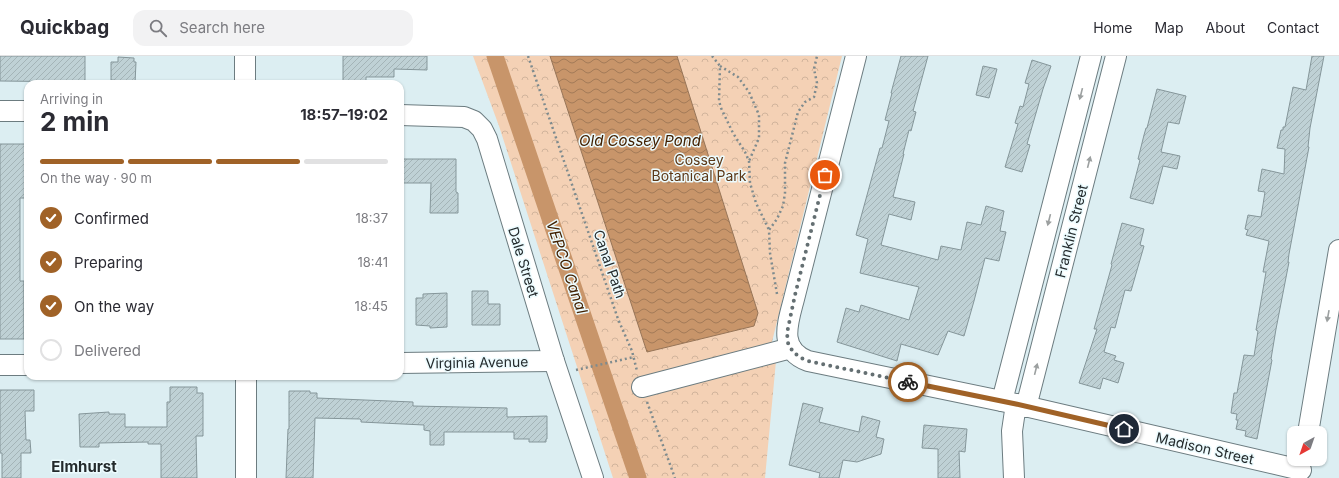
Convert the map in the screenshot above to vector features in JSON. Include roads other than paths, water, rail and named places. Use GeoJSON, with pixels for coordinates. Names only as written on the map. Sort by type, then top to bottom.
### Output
{"type":"FeatureCollection","features":[{"type":"Feature","properties":{"kind":"street"},"geometry":{"type":"LineString","coordinates":[[245,56],[245,80]]}},
{"type":"Feature","properties":{"kind":"street"},"geometry":{"type":"LineString","coordinates":[[642,387],[791,348],[788,343],[787,333],[790,317],[856,56]]}},
{"type":"Feature","properties":{"kind":"street","name":"Franklin Street"},"geometry":{"type":"LineString","coordinates":[[1014,478],[1012,431],[1015,404],[1091,56]]}},
{"type":"Feature","properties":{"kind":"street","name":"Franklin Street"},"geometry":{"type":"LineString","coordinates":[[1015,404],[1116,56]]}},
{"type":"Feature","properties":{"kind":"street"},"geometry":{"type":"LineString","coordinates":[[0,111],[24,111]]}},
{"type":"Feature","properties":{"kind":"street","name":"Dale Street"},"geometry":{"type":"LineString","coordinates":[[404,115],[464,116],[482,129],[487,139],[556,368],[593,478]]}},
{"type":"Feature","properties":{"kind":"street"},"geometry":{"type":"LineString","coordinates":[[1309,426],[1336,289],[1339,250]]}},
{"type":"Feature","properties":{"kind":"street","name":"Madison Street"},"geometry":{"type":"LineString","coordinates":[[791,348],[793,352],[808,361],[1015,404],[1301,469]]}},
{"type":"Feature","properties":{"kind":"street","name":"Virginia Avenue"},"geometry":{"type":"LineString","coordinates":[[404,363],[556,368]]}},
{"type":"Feature","properties":{"kind":"street"},"geometry":{"type":"LineString","coordinates":[[0,365],[24,365]]}},
{"type":"Feature","properties":{"kind":"street"},"geometry":{"type":"LineString","coordinates":[[246,380],[246,478]]}},
{"type":"Feature","properties":{"kind":"water","name":"Old Cossey Pond"},"geometry":{"type":"Polygon","coordinates":[[[550,56],[677,56],[758,313],[754,326],[647,352],[550,56]]]}},
{"type":"Feature","properties":{"kind":"waterway","name":"VEPCO Canal"},"geometry":{"type":"LineString","coordinates":[[495,56],[638,478]]}},
{"type":"Feature","properties":{"kind":"district","name":"Elmhurst"},"geometry":{"type":"Point","coordinates":[84,466]}},
{"type":"Feature","properties":{"kind":"park label","name":"Cossey Botanical Park"},"geometry":{"type":"Point","coordinates":[699,168]}}]}
